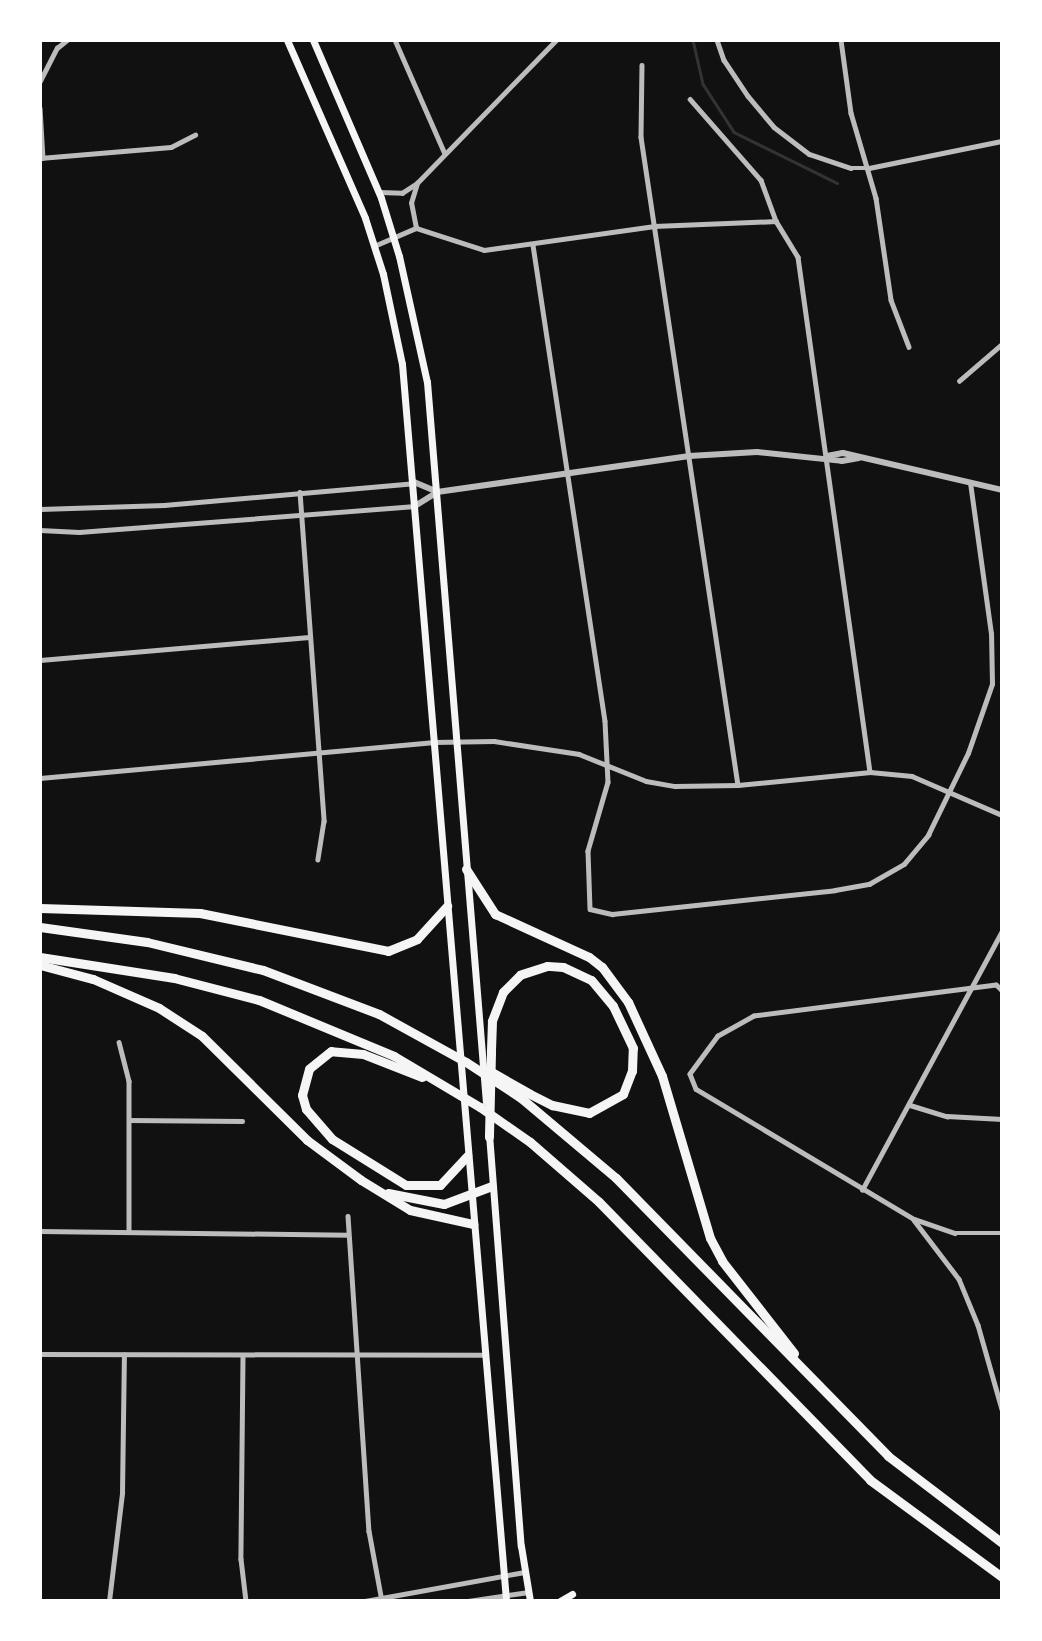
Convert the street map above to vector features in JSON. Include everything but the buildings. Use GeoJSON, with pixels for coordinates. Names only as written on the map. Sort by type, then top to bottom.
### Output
{"type":"FeatureCollection","features":[{"type":"Feature","properties":{"kind":"highway"},"geometry":{"type":"LineString","coordinates":[[466,870],[495,914],[589,957],[614,980],[653,1050],[710,1238],[757,1307],[839,1409]]}},
{"type":"Feature","properties":{"kind":"highway"},"geometry":{"type":"LineString","coordinates":[[40,908],[200,913],[388,951],[417,939],[447,906]]}},
{"type":"Feature","properties":{"kind":"highway"},"geometry":{"type":"LineString","coordinates":[[40,927],[147,942],[263,970],[406,1028],[552,1105],[576,1113],[601,1109],[623,1094],[634,1059],[628,1035],[601,990],[579,972],[547,966],[520,975],[503,992],[492,1021],[487,1050],[489,1137]]}},
{"type":"Feature","properties":{"kind":"highway"},"geometry":{"type":"LineString","coordinates":[[40,957],[174,978],[259,1000],[342,1031],[456,1092],[530,1142],[584,1188],[870,1480],[1002,1577]]}},
{"type":"Feature","properties":{"kind":"highway"},"geometry":{"type":"LineString","coordinates":[[40,965],[114,987],[180,1020],[226,1057],[307,1140],[361,1180],[410,1210],[473,1224]]}},
{"type":"Feature","properties":{"kind":"highway"},"geometry":{"type":"LineString","coordinates":[[406,1028],[521,1098],[577,1143],[661,1221],[839,1409],[914,1479],[1002,1543]]}},
{"type":"Feature","properties":{"kind":"highway"},"geometry":{"type":"LineString","coordinates":[[456,1092],[347,1050],[318,1058],[309,1069],[302,1095],[306,1109],[332,1139],[406,1185],[440,1185],[467,1156]]}},
{"type":"Feature","properties":{"kind":"highway"},"geometry":{"type":"LineString","coordinates":[[361,1180],[431,1204],[471,1196],[492,1186]]}},
{"type":"Feature","properties":{"kind":"main road"},"geometry":{"type":"LineString","coordinates":[[287,40],[343,159],[374,246],[402,365],[414,482],[464,1121],[506,1598]]}},
{"type":"Feature","properties":{"kind":"main road"},"geometry":{"type":"LineString","coordinates":[[313,40],[379,191],[394,238],[427,382],[466,870],[487,1050]]}},
{"type":"Feature","properties":{"kind":"main road"},"geometry":{"type":"LineString","coordinates":[[489,1137],[524,1572],[530,1601]]}},
{"type":"Feature","properties":{"kind":"main road"},"geometry":{"type":"LineString","coordinates":[[560,1601],[572,1594]]}},
{"type":"Feature","properties":{"kind":"street"},"geometry":{"type":"LineString","coordinates":[[40,81],[57,48],[67,40]]}},
{"type":"Feature","properties":{"kind":"street"},"geometry":{"type":"LineString","coordinates":[[395,40],[445,154]]}},
{"type":"Feature","properties":{"kind":"street"},"geometry":{"type":"LineString","coordinates":[[379,191],[402,193],[417,183],[556,40]]}},
{"type":"Feature","properties":{"kind":"street"},"geometry":{"type":"LineString","coordinates":[[717,40],[724,60],[774,127],[809,153],[851,168],[869,168],[1002,141]]}},
{"type":"Feature","properties":{"kind":"street"},"geometry":{"type":"LineString","coordinates":[[841,40],[851,113],[869,168],[891,300],[909,347]]}},
{"type":"Feature","properties":{"kind":"street"},"geometry":{"type":"LineString","coordinates":[[642,65],[638,113],[737,785]]}},
{"type":"Feature","properties":{"kind":"street"},"geometry":{"type":"LineString","coordinates":[[690,99],[761,180],[776,221],[798,257],[870,772]]}},
{"type":"Feature","properties":{"kind":"street"},"geometry":{"type":"LineString","coordinates":[[40,107],[41,158],[171,147],[195,135]]}},
{"type":"Feature","properties":{"kind":"street"},"geometry":{"type":"LineString","coordinates":[[416,228],[411,202],[417,183]]}},
{"type":"Feature","properties":{"kind":"street"},"geometry":{"type":"LineString","coordinates":[[374,246],[416,228],[469,248],[533,245],[654,226],[776,221]]}},
{"type":"Feature","properties":{"kind":"street"},"geometry":{"type":"LineString","coordinates":[[533,245],[605,720],[608,782],[588,851],[590,909],[612,914],[869,884],[910,856],[928,835],[950,790],[985,711],[992,684],[991,634],[971,483]]}},
{"type":"Feature","properties":{"kind":"street"},"geometry":{"type":"LineString","coordinates":[[959,381],[1002,344]]}},
{"type":"Feature","properties":{"kind":"street"},"geometry":{"type":"LineString","coordinates":[[40,530],[91,531],[415,506],[437,492],[689,456],[757,452],[827,456],[842,461],[859,458],[1002,490]]}},
{"type":"Feature","properties":{"kind":"street"},"geometry":{"type":"LineString","coordinates":[[40,509],[414,482],[437,492]]}},
{"type":"Feature","properties":{"kind":"street"},"geometry":{"type":"LineString","coordinates":[[300,492],[299,515],[324,821],[318,860]]}},
{"type":"Feature","properties":{"kind":"street"},"geometry":{"type":"LineString","coordinates":[[40,660],[309,637]]}},
{"type":"Feature","properties":{"kind":"street"},"geometry":{"type":"LineString","coordinates":[[40,778],[456,741],[533,744],[579,754],[607,767],[675,786],[737,785],[870,772],[912,776],[950,790],[1002,815]]}},
{"type":"Feature","properties":{"kind":"street"},"geometry":{"type":"LineString","coordinates":[[862,1190],[1002,931]]}},
{"type":"Feature","properties":{"kind":"street"},"geometry":{"type":"LineString","coordinates":[[1002,990],[996,985],[754,1016],[718,1036],[694,1065],[690,1074],[696,1089],[914,1219],[955,1233],[1002,1233]]}},
{"type":"Feature","properties":{"kind":"street"},"geometry":{"type":"LineString","coordinates":[[119,1042],[129,1082],[129,1232]]}},
{"type":"Feature","properties":{"kind":"street"},"geometry":{"type":"LineString","coordinates":[[910,1105],[947,1116],[1002,1119]]}},
{"type":"Feature","properties":{"kind":"street"},"geometry":{"type":"LineString","coordinates":[[130,1120],[242,1121]]}},
{"type":"Feature","properties":{"kind":"street"},"geometry":{"type":"LineString","coordinates":[[348,1216],[369,1531],[381,1599]]}},
{"type":"Feature","properties":{"kind":"street"},"geometry":{"type":"LineString","coordinates":[[914,1219],[959,1279],[978,1325],[1002,1409]]}},
{"type":"Feature","properties":{"kind":"street"},"geometry":{"type":"LineString","coordinates":[[40,1231],[348,1235]]}},
{"type":"Feature","properties":{"kind":"street"},"geometry":{"type":"LineString","coordinates":[[40,1354],[356,1358],[484,1355]]}},
{"type":"Feature","properties":{"kind":"street"},"geometry":{"type":"LineString","coordinates":[[109,1601],[122,1493],[124,1355]]}},
{"type":"Feature","properties":{"kind":"street"},"geometry":{"type":"LineString","coordinates":[[243,1357],[241,1545],[246,1601]]}},
{"type":"Feature","properties":{"kind":"street"},"geometry":{"type":"LineString","coordinates":[[365,1601],[524,1572]]}},
{"type":"Feature","properties":{"kind":"street"},"geometry":{"type":"LineString","coordinates":[[468,1601],[506,1598],[528,1592]]}},
{"type":"Feature","properties":{"kind":"waterway"},"geometry":{"type":"LineString","coordinates":[[693,40],[703,84],[734,132],[837,183]]}}]}
